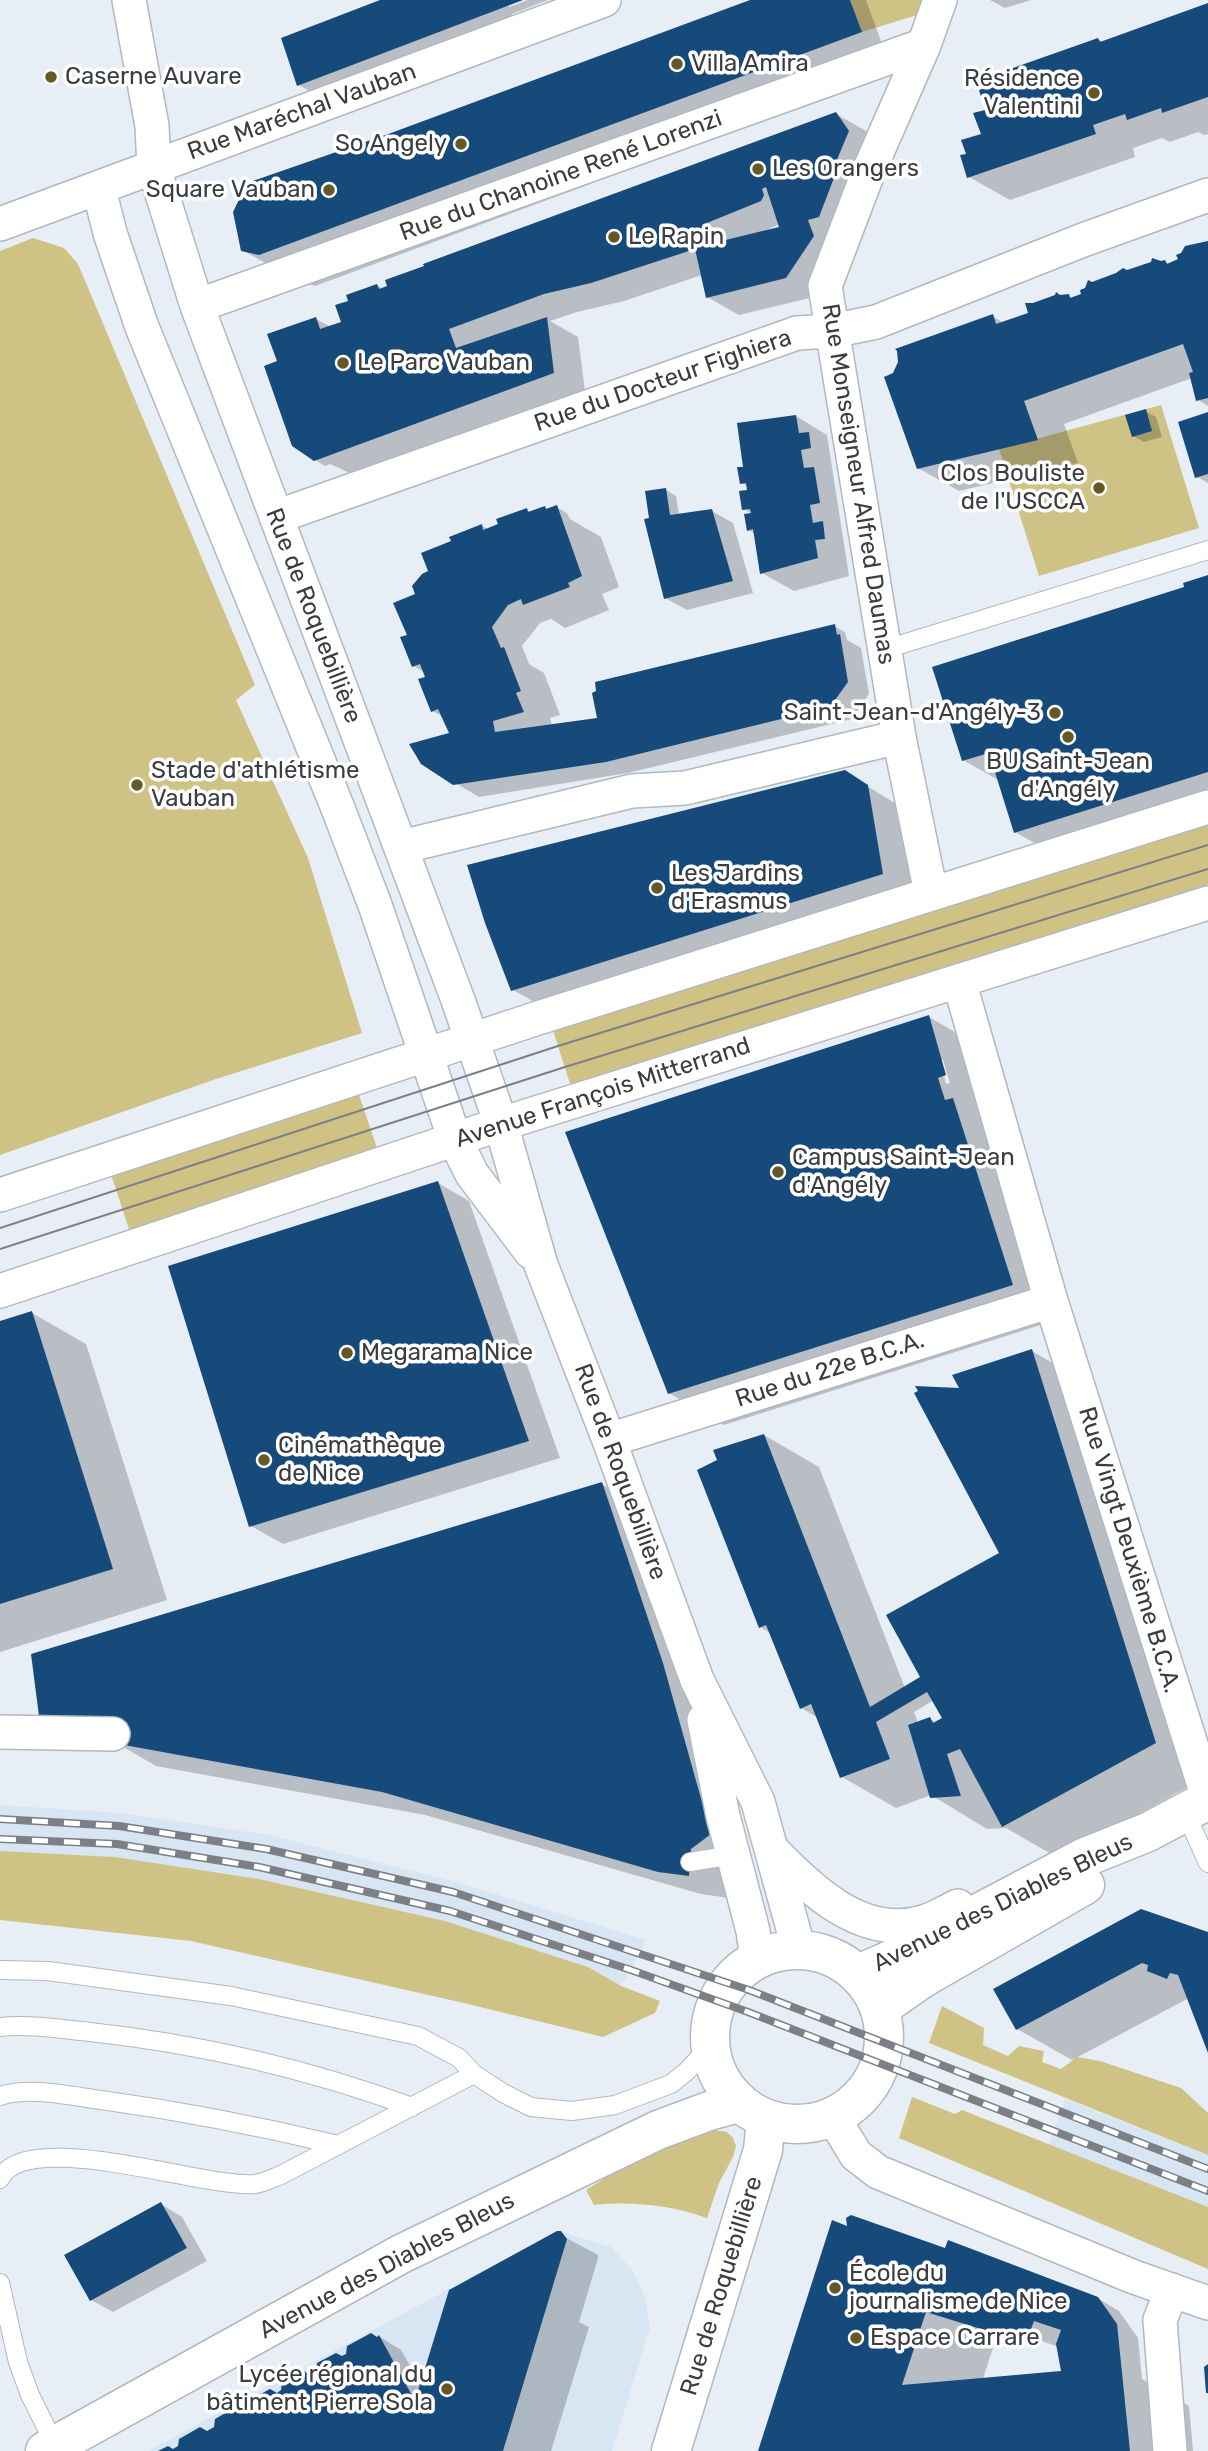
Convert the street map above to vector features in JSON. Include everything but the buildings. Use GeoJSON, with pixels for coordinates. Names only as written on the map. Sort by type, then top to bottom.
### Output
{"type":"FeatureCollection","features":[{"type":"Feature","properties":{"kind":"street","name":"Rue de Roquebillière"},"geometry":{"type":"LineString","coordinates":[[129,0],[152,127],[154,167],[197,306],[472,1040],[501,1124],[541,1265],[609,1440],[696,1680],[758,1802],[799,1950]]}},
{"type":"Feature","properties":{"kind":"street","name":"Rue Maréchal Vauban"},"geometry":{"type":"LineString","coordinates":[[0,224],[604,0]]}},
{"type":"Feature","properties":{"kind":"street","name":"Rue Monseigneur Alfred Daumas"},"geometry":{"type":"LineString","coordinates":[[931,893],[899,737],[825,286],[868,173],[924,45],[940,0]]}},
{"type":"Feature","properties":{"kind":"street","name":"Rue du Chanoine René Lorenzi"},"geometry":{"type":"LineString","coordinates":[[197,306],[924,45]]}},
{"type":"Feature","properties":{"kind":"street","name":"Rue de Roquebillière"},"geometry":{"type":"LineString","coordinates":[[99,189],[110,233],[142,327],[337,806],[375,905],[455,1140],[472,1174],[541,1265]]}},
{"type":"Feature","properties":{"kind":"street","name":"Rue du Docteur Fighiera"},"geometry":{"type":"LineString","coordinates":[[276,517],[797,332],[832,331],[876,321],[1083,240],[1208,195]]}},
{"type":"Feature","properties":{"kind":"street"},"geometry":{"type":"LineString","coordinates":[[401,847],[632,791],[685,788],[899,737]]}},
{"type":"Feature","properties":{"kind":"street"},"geometry":{"type":"LineString","coordinates":[[0,1195],[472,1040],[1208,807]]}},
{"type":"Feature","properties":{"kind":"street","name":"Avenue François Mitterrand"},"geometry":{"type":"LineString","coordinates":[[0,1291],[501,1124],[1208,903]]}},
{"type":"Feature","properties":{"kind":"street","name":"Rue Vingt Deuxième B.C.A."},"geometry":{"type":"LineString","coordinates":[[959,981],[1200,1803]]}},
{"type":"Feature","properties":{"kind":"street","name":"Rue du 22e B.C.A."},"geometry":{"type":"LineString","coordinates":[[609,1440],[1052,1301]]}},
{"type":"Feature","properties":{"kind":"street","name":"Rue de Roquebillière"},"geometry":{"type":"LineString","coordinates":[[696,1680],[723,1816],[753,1931],[757,1959]]}},
{"type":"Feature","properties":{"kind":"street"},"geometry":{"type":"LineString","coordinates":[[0,1732],[113,1734]]}},
{"type":"Feature","properties":{"kind":"street","name":"Avenue des Diables Bleus"},"geometry":{"type":"LineString","coordinates":[[858,1974],[886,1962],[1083,1858],[1148,1832],[1200,1803]]}},
{"type":"Feature","properties":{"kind":"street","name":"Avenue des Diables Bleus"},"geometry":{"type":"LineString","coordinates":[[774,1852],[842,1911],[868,1922],[894,1926],[923,1923],[1077,1847],[1148,1832]]}},
{"type":"Feature","properties":{"kind":"street","name":"Avenue des Diables Bleus"},"geometry":{"type":"LineString","coordinates":[[880,2008],[923,1978],[1097,1878],[1148,1832]]}},
{"type":"Feature","properties":{"kind":"street"},"geometry":{"type":"LineString","coordinates":[[799,1950],[821,1953],[858,1974],[871,1990],[880,2008],[884,2034],[882,2059],[871,2083],[855,2103],[833,2117],[811,2123],[788,2124],[753,2111],[725,2087],[715,2067],[710,2046],[711,2020],[720,1995],[736,1975],[757,1959],[778,1952],[799,1950]]}},
{"type":"Feature","properties":{"kind":"street","name":"Avenue des Diables Bleus"},"geometry":{"type":"LineString","coordinates":[[50,2448],[401,2254],[658,2130],[709,2111],[753,2111]]}},
{"type":"Feature","properties":{"kind":"street","name":"Rue de Roquebillière"},"geometry":{"type":"LineString","coordinates":[[671,2451],[763,2150],[753,2111]]}},
{"type":"Feature","properties":{"kind":"street"},"geometry":{"type":"LineString","coordinates":[[833,2117],[856,2155],[878,2172],[1208,2303]]}},
{"type":"Feature","properties":{"kind":"street"},"geometry":{"type":"LineString","coordinates":[[1170,2451],[1160,2320],[1172,2290]]}},
{"type":"Feature","properties":{"kind":"lane"},"geometry":{"type":"LineString","coordinates":[[886,649],[1208,550]]}},
{"type":"Feature","properties":{"kind":"lane"},"geometry":{"type":"LineString","coordinates":[[1200,1803],[1208,1863]]}},
{"type":"Feature","properties":{"kind":"lane"},"geometry":{"type":"LineString","coordinates":[[690,1862],[733,1855]]}},
{"type":"Feature","properties":{"kind":"lane"},"geometry":{"type":"LineString","coordinates":[[0,1970],[47,1970],[231,1996],[418,2036],[459,2058],[474,2074],[531,2107],[572,2111],[615,2105],[671,2084],[710,2046]]}},
{"type":"Feature","properties":{"kind":"lane"},"geometry":{"type":"LineString","coordinates":[[0,2027],[19,2025],[124,2036],[232,2053],[357,2087],[412,2107]]}},
{"type":"Feature","properties":{"kind":"lane"},"geometry":{"type":"LineString","coordinates":[[0,2179],[3,2172],[18,2162],[79,2158],[255,2184],[281,2175],[474,2074]]}},
{"type":"Feature","properties":{"kind":"lane"},"geometry":{"type":"LineString","coordinates":[[0,2096],[13,2091],[66,2095],[169,2109],[261,2126],[338,2145]]}},
{"type":"Feature","properties":{"kind":"lane"},"geometry":{"type":"LineString","coordinates":[[0,2283],[19,2362],[50,2448]]}},
{"type":"Feature","properties":{"kind":"shaded area"},"geometry":{"type":"Polygon","coordinates":[[[850,0],[922,0],[917,15],[862,32],[850,0]]]}},
{"type":"Feature","properties":{"kind":"shaded area","name":"Stade d'athlétisme Vauban"},"geometry":{"type":"Polygon","coordinates":[[[33,238],[64,248],[78,264],[255,685],[236,700],[308,858],[362,1033],[216,1079],[0,1155],[0,251],[33,238]]]}},
{"type":"Feature","properties":{"kind":"shaded area","name":"Clos Bouliste de l'USCCA"},"geometry":{"type":"Polygon","coordinates":[[[1161,405],[1199,528],[1039,576],[999,449],[1161,405]]]}},
{"type":"Feature","properties":{"kind":"shaded area"},"geometry":{"type":"Polygon","coordinates":[[[1208,818],[1208,889],[572,1090],[551,1024],[1208,818]]]}},
{"type":"Feature","properties":{"kind":"shaded area"},"geometry":{"type":"Polygon","coordinates":[[[357,1089],[378,1151],[130,1232],[110,1171],[357,1089]]]}},
{"type":"Feature","properties":{"kind":"shaded area"},"geometry":{"type":"Polygon","coordinates":[[[0,1805],[120,1813],[269,1835],[456,1882],[646,1940],[621,1986],[588,1967],[445,1921],[259,1879],[115,1857],[0,1851],[0,1805]]]}},
{"type":"Feature","properties":{"kind":"shaded area"},"geometry":{"type":"Polygon","coordinates":[[[0,1851],[115,1857],[259,1879],[445,1921],[588,1967],[621,1986],[660,2001],[655,2013],[603,2037],[191,1941],[0,1920],[0,1851]]]}},
{"type":"Feature","properties":{"kind":"shaded area"},"geometry":{"type":"Polygon","coordinates":[[[942,2006],[984,2028],[983,2045],[1008,2056],[1019,2046],[1044,2051],[1042,2062],[1061,2069],[1077,2057],[1100,2061],[1181,2088],[1208,2113],[1208,2155],[929,2043],[942,2006]]]}},
{"type":"Feature","properties":{"kind":"shaded area"},"geometry":{"type":"Polygon","coordinates":[[[912,2097],[955,2114],[962,2110],[1208,2207],[1208,2269],[899,2138],[912,2097]]]}},
{"type":"Feature","properties":{"kind":"shaded area"},"geometry":{"type":"Polygon","coordinates":[[[1065,2099],[1208,2155],[1208,2207],[1049,2145],[1065,2099]]]}},
{"type":"Feature","properties":{"kind":"shaded area"},"geometry":{"type":"Polygon","coordinates":[[[714,2130],[727,2132],[736,2146],[707,2218],[651,2205],[594,2205],[586,2190],[636,2159],[714,2130]]]}},
{"type":"Feature","properties":{"kind":"shaded area","name":"Lycée régional du bâtiment Pierre Sola"},"geometry":{"type":"Polygon","coordinates":[[[557,2231],[611,2247],[633,2271],[645,2297],[650,2327],[612,2451],[148,2451],[557,2231]]]}},
{"type":"Feature","properties":{"kind":"tram line"},"geometry":{"type":"LineString","coordinates":[[0,1228],[558,1046],[1208,845]]}},
{"type":"Feature","properties":{"kind":"tram line"},"geometry":{"type":"LineString","coordinates":[[0,1249],[565,1067],[1208,869]]}},
{"type":"Feature","properties":{"kind":"railway"},"geometry":{"type":"LineString","coordinates":[[0,1819],[119,1826],[266,1849],[453,1892],[749,1990],[1208,2169]]}},
{"type":"Feature","properties":{"kind":"railway"},"geometry":{"type":"LineString","coordinates":[[0,1839],[117,1844],[259,1867],[450,1911],[631,1970],[748,2012],[1208,2191]]}},
{"type":"Feature","properties":{"kind":"place","name":"Villa Amira"},"geometry":{"type":"Point","coordinates":[677,64]}},
{"type":"Feature","properties":{"kind":"place","name":"Caserne Auvare"},"geometry":{"type":"Point","coordinates":[51,77]}},
{"type":"Feature","properties":{"kind":"place","name":"Résidence Valentini"},"geometry":{"type":"Point","coordinates":[1094,93]}},
{"type":"Feature","properties":{"kind":"place","name":"So Angely"},"geometry":{"type":"Point","coordinates":[461,144]}},
{"type":"Feature","properties":{"kind":"place","name":"Les Orangers"},"geometry":{"type":"Point","coordinates":[758,169]}},
{"type":"Feature","properties":{"kind":"place","name":"Square Vauban"},"geometry":{"type":"Point","coordinates":[329,190]}},
{"type":"Feature","properties":{"kind":"place","name":"Le Rapin"},"geometry":{"type":"Point","coordinates":[614,237]}},
{"type":"Feature","properties":{"kind":"place","name":"Le Parc Vauban"},"geometry":{"type":"Point","coordinates":[343,363]}},
{"type":"Feature","properties":{"kind":"place","name":"Clos Bouliste de l'USCCA"},"geometry":{"type":"Point","coordinates":[1099,488]}},
{"type":"Feature","properties":{"kind":"place","name":"Saint-Jean-d'Angély-3"},"geometry":{"type":"Point","coordinates":[1055,713]}},
{"type":"Feature","properties":{"kind":"place","name":"BU Saint-Jean d'Angély"},"geometry":{"type":"Point","coordinates":[1068,737]}},
{"type":"Feature","properties":{"kind":"place","name":"Stade d'athlétisme Vauban"},"geometry":{"type":"Point","coordinates":[137,785]}},
{"type":"Feature","properties":{"kind":"place","name":"Les Jardins d'Erasmus"},"geometry":{"type":"Point","coordinates":[657,888]}},
{"type":"Feature","properties":{"kind":"place","name":"Campus Saint-Jean d'Angély"},"geometry":{"type":"Point","coordinates":[778,1172]}},
{"type":"Feature","properties":{"kind":"place","name":"Megarama Nice"},"geometry":{"type":"Point","coordinates":[347,1353]}},
{"type":"Feature","properties":{"kind":"place","name":"Cinémathèque de Nice"},"geometry":{"type":"Point","coordinates":[264,1460]}},
{"type":"Feature","properties":{"kind":"place","name":"École du journalisme de Nice"},"geometry":{"type":"Point","coordinates":[835,2288]}},
{"type":"Feature","properties":{"kind":"place","name":"Espace Carrare"},"geometry":{"type":"Point","coordinates":[856,2338]}},
{"type":"Feature","properties":{"kind":"place","name":"Lycée régional du bâtiment Pierre Sola"},"geometry":{"type":"Point","coordinates":[447,2389]}}]}
